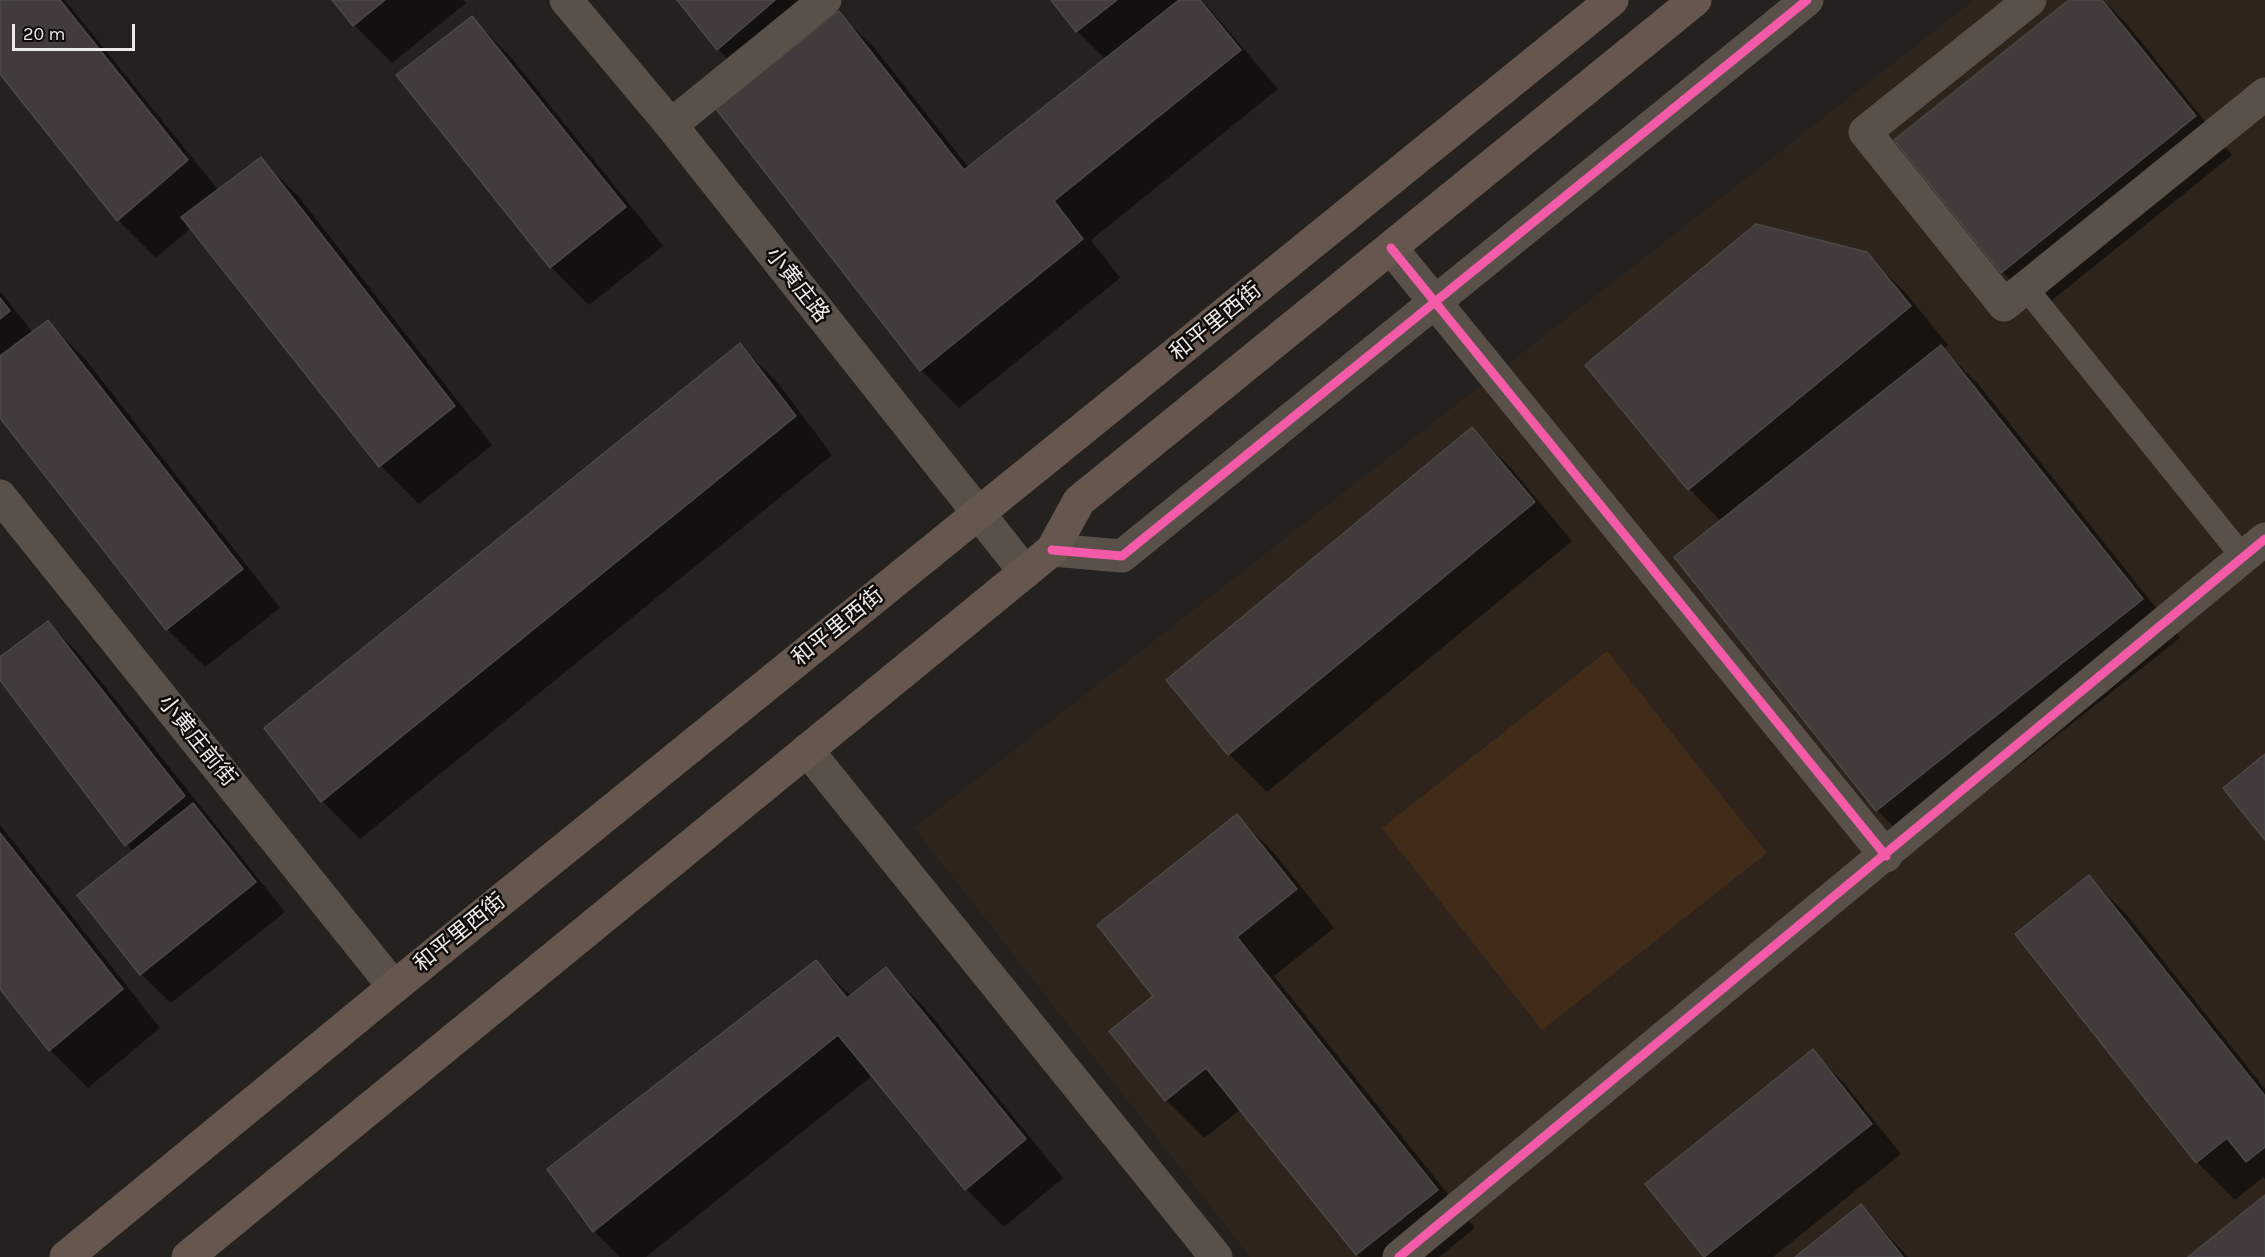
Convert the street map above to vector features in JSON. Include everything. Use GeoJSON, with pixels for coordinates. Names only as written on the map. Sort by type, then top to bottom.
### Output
{"type":"FeatureCollection","features":[{"type":"Feature","properties":{"kind":"main road","name":"和平里西街"},"geometry":{"type":"LineString","coordinates":[[66,1257],[394,987],[1612,0]]}},
{"type":"Feature","properties":{"kind":"main road"},"geometry":{"type":"LineString","coordinates":[[188,1257],[1053,550],[1079,501],[1695,0]]}},
{"type":"Feature","properties":{"kind":"street","name":"小黄庄路"},"geometry":{"type":"LineString","coordinates":[[566,0],[671,125],[1025,572]]}},
{"type":"Feature","properties":{"kind":"street"},"geometry":{"type":"LineString","coordinates":[[671,125],[825,0]]}},
{"type":"Feature","properties":{"kind":"street"},"geometry":{"type":"LineString","coordinates":[[1053,550],[1122,556],[1807,0]]}},
{"type":"Feature","properties":{"kind":"street"},"geometry":{"type":"LineString","coordinates":[[2030,0],[1865,132],[2004,305],[2265,94]]}},
{"type":"Feature","properties":{"kind":"street"},"geometry":{"type":"LineString","coordinates":[[1390,248],[1886,856]]}},
{"type":"Feature","properties":{"kind":"street","name":"小黄庄前街"},"geometry":{"type":"LineString","coordinates":[[0,496],[394,987]]}},
{"type":"Feature","properties":{"kind":"street"},"geometry":{"type":"LineString","coordinates":[[1399,1257],[1886,856],[2254,548]]}},
{"type":"Feature","properties":{"kind":"street"},"geometry":{"type":"LineString","coordinates":[[807,750],[1216,1257]]}},
{"type":"Feature","properties":{"kind":"lane"},"geometry":{"type":"LineString","coordinates":[[2025,287],[2254,548]]}},
{"type":"Feature","properties":{"kind":"shaded area"},"geometry":{"type":"Polygon","coordinates":[[[1974,0],[2265,0],[2265,1257],[1250,1257],[914,828],[1974,0]]]}},
{"type":"Feature","properties":{"kind":"shaded area"},"geometry":{"type":"Polygon","coordinates":[[[1607,651],[1767,853],[1542,1030],[1382,828],[1607,651]]]}},
{"type":"Feature","properties":{"kind":"building"},"geometry":{"type":"Polygon","coordinates":[[[0,0],[60,0],[188,160],[117,221],[0,74],[0,0]]]}},
{"type":"Feature","properties":{"kind":"building"},"geometry":{"type":"Polygon","coordinates":[[[332,0],[385,0],[353,26],[332,0]]]}},
{"type":"Feature","properties":{"kind":"building"},"geometry":{"type":"Polygon","coordinates":[[[677,0],[775,0],[717,50],[677,0]]]}},
{"type":"Feature","properties":{"kind":"building"},"geometry":{"type":"Polygon","coordinates":[[[1051,0],[1117,0],[1076,32],[1051,0]]]}},
{"type":"Feature","properties":{"kind":"building"},"geometry":{"type":"Polygon","coordinates":[[[1179,0],[1200,0],[1241,50],[1054,201],[1083,239],[920,371],[716,109],[839,11],[964,170],[1179,0]]]}},
{"type":"Feature","properties":{"kind":"building"},"geometry":{"type":"Polygon","coordinates":[[[2069,0],[2102,0],[2196,116],[2001,273],[1894,140],[2069,0]]]}},
{"type":"Feature","properties":{"kind":"building"},"geometry":{"type":"Polygon","coordinates":[[[472,16],[626,207],[550,268],[396,75],[472,16]]]}},
{"type":"Feature","properties":{"kind":"building"},"geometry":{"type":"Polygon","coordinates":[[[261,157],[455,406],[379,467],[181,217],[261,157]]]}},
{"type":"Feature","properties":{"kind":"building"},"geometry":{"type":"Polygon","coordinates":[[[1756,224],[1867,252],[1911,306],[1688,490],[1585,365],[1756,224]]]}},
{"type":"Feature","properties":{"kind":"building"},"geometry":{"type":"Polygon","coordinates":[[[0,298],[10,311],[0,319],[0,298]]]}},
{"type":"Feature","properties":{"kind":"building"},"geometry":{"type":"Polygon","coordinates":[[[48,320],[243,569],[166,630],[0,418],[0,356],[48,320]]]}},
{"type":"Feature","properties":{"kind":"building"},"geometry":{"type":"Polygon","coordinates":[[[740,343],[796,416],[321,802],[264,728],[740,343]]]}},
{"type":"Feature","properties":{"kind":"building"},"geometry":{"type":"Polygon","coordinates":[[[1941,345],[2143,599],[1876,811],[1674,557],[1941,345]]]}},
{"type":"Feature","properties":{"kind":"building"},"geometry":{"type":"Polygon","coordinates":[[[1472,427],[1535,502],[1228,755],[1166,680],[1472,427]]]}},
{"type":"Feature","properties":{"kind":"building"},"geometry":{"type":"Polygon","coordinates":[[[48,621],[185,796],[125,846],[0,680],[0,657],[48,621]]]}},
{"type":"Feature","properties":{"kind":"building"},"geometry":{"type":"Polygon","coordinates":[[[2265,754],[2265,840],[2223,788],[2265,754]]]}},
{"type":"Feature","properties":{"kind":"building"},"geometry":{"type":"Polygon","coordinates":[[[193,803],[256,882],[140,975],[77,895],[193,803]]]}},
{"type":"Feature","properties":{"kind":"building"},"geometry":{"type":"Polygon","coordinates":[[[1237,814],[1297,889],[1237,937],[1438,1190],[1356,1255],[1206,1068],[1165,1101],[1109,1031],[1153,996],[1097,925],[1237,814]]]}},
{"type":"Feature","properties":{"kind":"building"},"geometry":{"type":"Polygon","coordinates":[[[0,833],[123,989],[49,1051],[0,989],[0,833]]]}},
{"type":"Feature","properties":{"kind":"building"},"geometry":{"type":"Polygon","coordinates":[[[2089,875],[2265,1096],[2265,1147],[2246,1162],[2227,1138],[2196,1163],[2015,934],[2089,875]]]}},
{"type":"Feature","properties":{"kind":"building"},"geometry":{"type":"Polygon","coordinates":[[[816,960],[847,998],[886,967],[1026,1139],[965,1190],[838,1035],[593,1232],[547,1169],[816,960]]]}},
{"type":"Feature","properties":{"kind":"building"},"geometry":{"type":"Polygon","coordinates":[[[1813,1049],[1872,1124],[1704,1257],[1645,1184],[1813,1049]]]}},
{"type":"Feature","properties":{"kind":"building"},"geometry":{"type":"Polygon","coordinates":[[[2265,1195],[2265,1257],[2188,1257],[2265,1195]]]}},
{"type":"Feature","properties":{"kind":"building"},"geometry":{"type":"Polygon","coordinates":[[[1861,1204],[1903,1257],[1795,1257],[1861,1204]]]}},
{"type":"Feature","properties":{"kind":"cycle path"},"geometry":{"type":"LineString","coordinates":[[1052,550],[1122,556],[1807,0]]}},
{"type":"Feature","properties":{"kind":"cycle path"},"geometry":{"type":"LineString","coordinates":[[1391,248],[1886,856]]}},
{"type":"Feature","properties":{"kind":"cycle path"},"geometry":{"type":"LineString","coordinates":[[1399,1257],[2265,539]]}}]}
